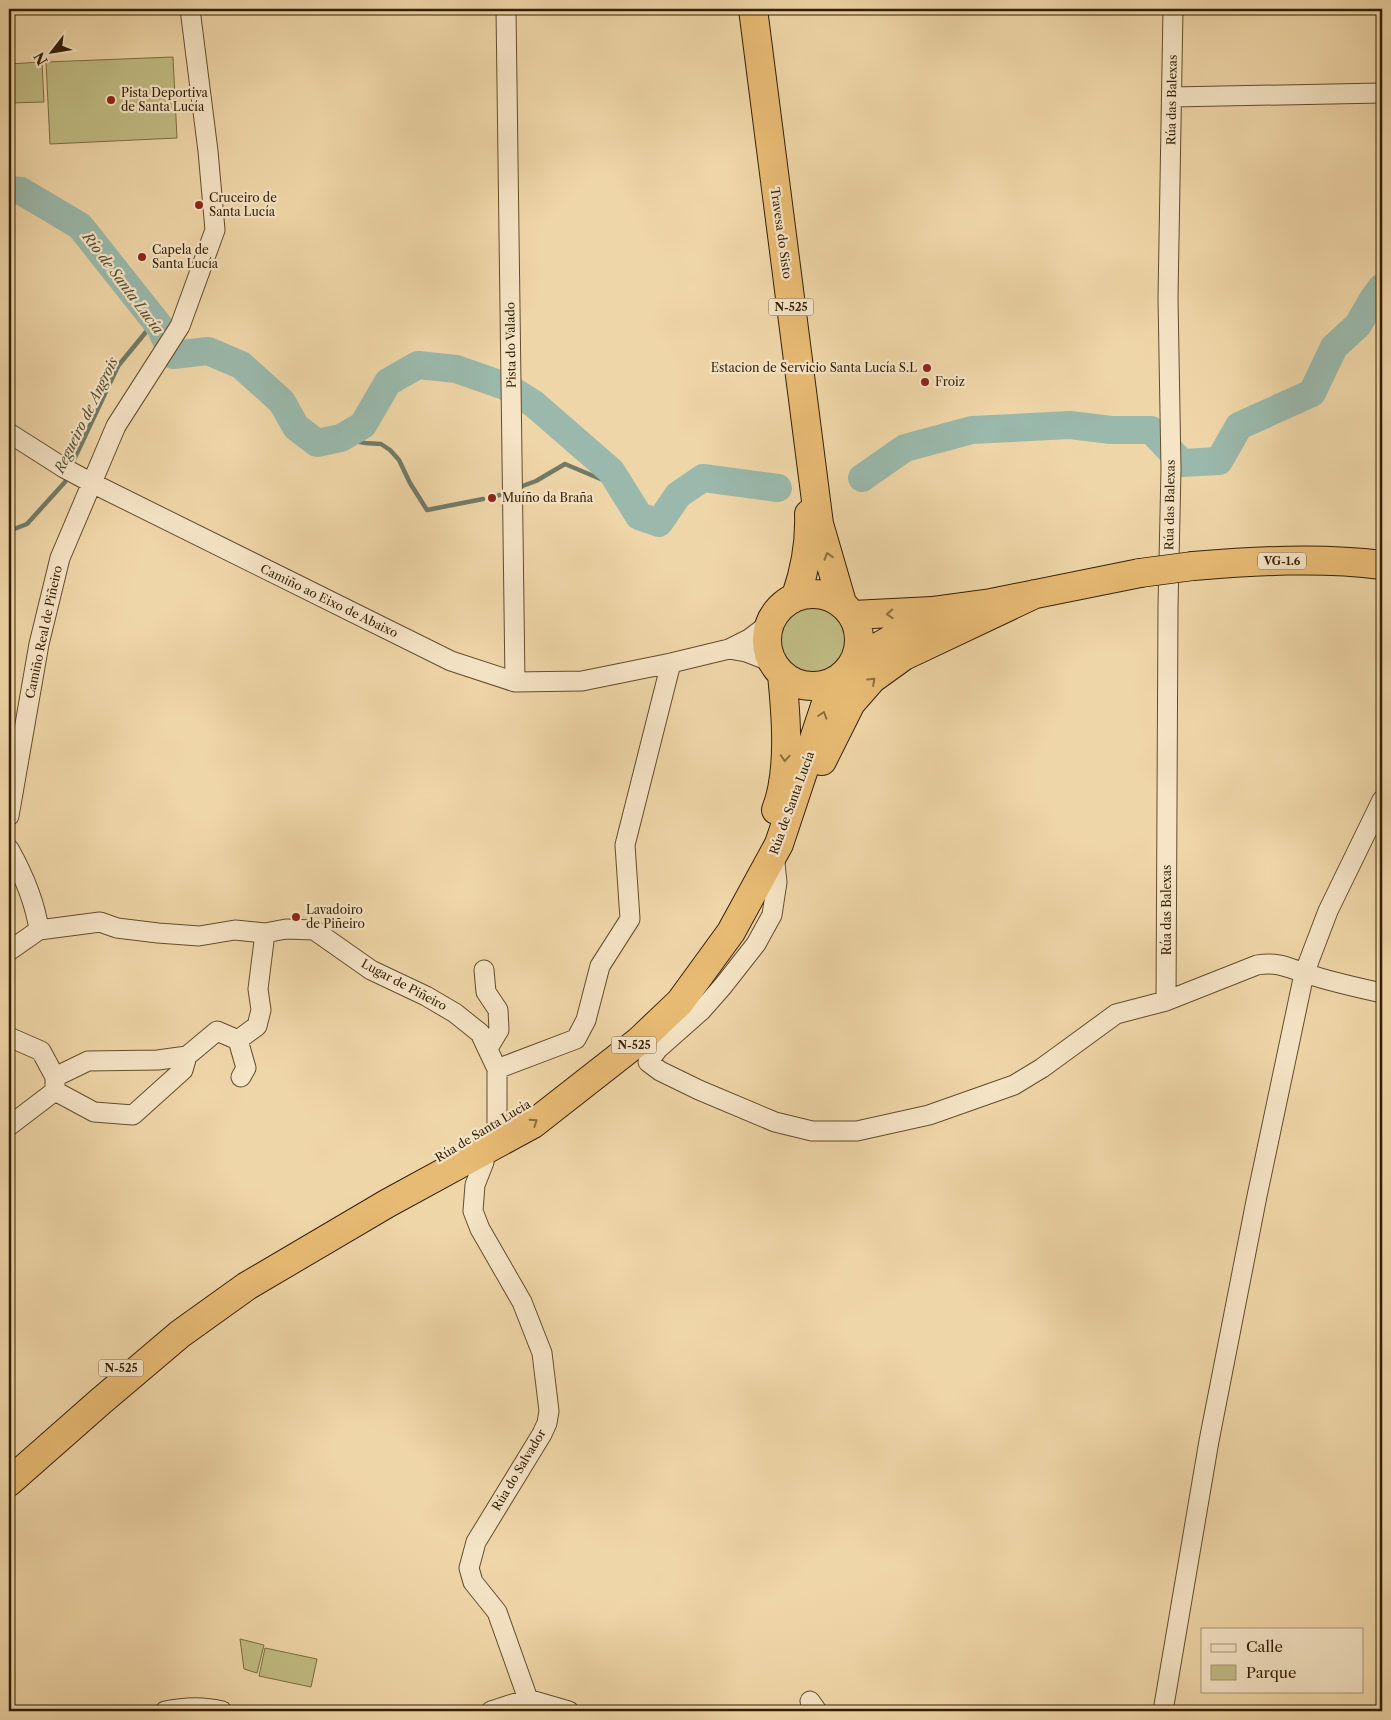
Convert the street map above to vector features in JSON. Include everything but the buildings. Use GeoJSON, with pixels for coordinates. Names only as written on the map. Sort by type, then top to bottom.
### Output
{"type":"FeatureCollection","features":[{"type":"Feature","properties":{"kind":"highway","name":"Travesa do Sisto"},"geometry":{"type":"LineString","coordinates":[[739,9],[765,175],[809,512],[808,546],[796,596]]}},
{"type":"Feature","properties":{"kind":"highway","name":"Travesa do Sisto"},"geometry":{"type":"LineString","coordinates":[[753,9],[819,524],[848,609]]}},
{"type":"Feature","properties":{"kind":"highway","name":"VG-1.6"},"geometry":{"type":"LineString","coordinates":[[848,609],[932,611],[991,603],[1140,573],[1193,566],[1326,560],[1376,564]]}},
{"type":"Feature","properties":{"kind":"highway"},"geometry":{"type":"LineString","coordinates":[[796,596],[812,593],[828,595],[848,609]]}},
{"type":"Feature","properties":{"kind":"highway"},"geometry":{"type":"LineString","coordinates":[[782,815],[804,803],[827,750],[851,703],[872,679],[904,656],[1034,594]]}},
{"type":"Feature","properties":{"kind":"highway","name":"N-525"},"geometry":{"type":"LineString","coordinates":[[777,668],[767,650],[766,637],[769,624],[775,612],[784,602],[796,596]]}},
{"type":"Feature","properties":{"kind":"highway","name":"VG-1.6"},"geometry":{"type":"LineString","coordinates":[[855,660],[906,631],[991,603]]}},
{"type":"Feature","properties":{"kind":"highway","name":"N-525"},"geometry":{"type":"LineString","coordinates":[[833,682],[846,673],[855,660],[860,645],[859,630],[848,609]]}},
{"type":"Feature","properties":{"kind":"highway"},"geometry":{"type":"LineString","coordinates":[[777,668],[794,682],[806,686],[820,686],[833,682]]}},
{"type":"Feature","properties":{"kind":"highway","name":"Rúa de Santa Lucía"},"geometry":{"type":"LineString","coordinates":[[9,1482],[180,1334],[247,1286],[388,1203],[533,1124],[639,1041],[680,1002],[759,893],[774,854],[782,815],[786,738],[777,668]]}},
{"type":"Feature","properties":{"kind":"highway","name":"Rúa de Santa Lucía"},"geometry":{"type":"LineString","coordinates":[[9,1464],[98,1386],[207,1300],[340,1216],[511,1116],[567,1078],[629,1030],[666,992],[719,924],[758,852],[782,815],[833,682]]}},
{"type":"Feature","properties":{"kind":"street","name":"Camiño Real de Piñeiro"},"geometry":{"type":"LineString","coordinates":[[9,816],[39,644],[78,475],[116,426],[180,326],[215,230],[208,151],[190,9]]}},
{"type":"Feature","properties":{"kind":"street","name":"Pista do Valado"},"geometry":{"type":"LineString","coordinates":[[506,9],[515,682]]}},
{"type":"Feature","properties":{"kind":"street","name":"Rúa das Balexas"},"geometry":{"type":"LineString","coordinates":[[1166,1001],[1168,607],[1171,470],[1168,298],[1173,9]]}},
{"type":"Feature","properties":{"kind":"street"},"geometry":{"type":"LineString","coordinates":[[1172,98],[1382,93]]}},
{"type":"Feature","properties":{"kind":"street","name":"Camiño ao Eixo de Abaixo"},"geometry":{"type":"LineString","coordinates":[[9,433],[78,475],[451,661],[515,682],[582,681],[670,663],[730,648]]}},
{"type":"Feature","properties":{"kind":"street"},"geometry":{"type":"LineString","coordinates":[[730,648],[749,639],[769,624]]}},
{"type":"Feature","properties":{"kind":"street"},"geometry":{"type":"LineString","coordinates":[[730,648],[746,652],[777,668]]}},
{"type":"Feature","properties":{"kind":"street"},"geometry":{"type":"LineString","coordinates":[[497,1069],[576,1039],[586,1020],[600,966],[630,919],[625,845],[670,663]]}},
{"type":"Feature","properties":{"kind":"street"},"geometry":{"type":"LineString","coordinates":[[1164,1711],[1209,1441],[1257,1196],[1304,974],[1328,911],[1382,800]]}},
{"type":"Feature","properties":{"kind":"street"},"geometry":{"type":"LineString","coordinates":[[782,815],[751,886],[759,893],[772,916],[756,944],[707,1005],[658,1049],[648,1062],[660,1071],[699,1090],[775,1122],[812,1131],[857,1131],[928,1115],[1014,1084],[1042,1068],[1116,1014],[1166,1001],[1258,965],[1269,963],[1282,965],[1304,974],[1382,994]]}},
{"type":"Feature","properties":{"kind":"street"},"geometry":{"type":"LineString","coordinates":[[9,849],[18,864],[36,912],[39,930]]}},
{"type":"Feature","properties":{"kind":"street"},"geometry":{"type":"LineString","coordinates":[[756,944],[760,926],[759,893]]}},
{"type":"Feature","properties":{"kind":"street"},"geometry":{"type":"LineString","coordinates":[[602,1050],[619,1045],[639,1032],[658,1013],[710,950],[743,897],[759,893]]}},
{"type":"Feature","properties":{"kind":"street","name":"Lugar de Piñeiro"},"geometry":{"type":"LineString","coordinates":[[9,951],[39,930],[100,922],[118,928],[199,936],[235,930],[265,933],[286,928],[314,930],[371,970],[426,996],[455,1013],[480,1033],[497,1069],[496,1124]]}},
{"type":"Feature","properties":{"kind":"street"},"geometry":{"type":"LineString","coordinates":[[238,1040],[257,1026],[261,1010],[258,989],[265,933]]}},
{"type":"Feature","properties":{"kind":"street"},"geometry":{"type":"LineString","coordinates":[[484,970],[486,992],[498,1010],[499,1030],[488,1048]]}},
{"type":"Feature","properties":{"kind":"street"},"geometry":{"type":"LineString","coordinates":[[9,1037],[41,1051],[55,1084],[94,1112],[133,1115],[182,1070],[187,1056],[217,1031],[238,1040]]}},
{"type":"Feature","properties":{"kind":"street"},"geometry":{"type":"LineString","coordinates":[[238,1040],[246,1068],[241,1077]]}},
{"type":"Feature","properties":{"kind":"street"},"geometry":{"type":"LineString","coordinates":[[9,1126],[55,1084],[88,1062],[158,1060],[187,1056]]}},
{"type":"Feature","properties":{"kind":"street","name":"Rúa do Salvador"},"geometry":{"type":"LineString","coordinates":[[485,1151],[484,1162],[475,1185],[473,1211],[480,1229],[522,1302],[542,1353],[549,1411],[547,1423],[542,1434],[476,1542],[469,1568],[473,1582],[497,1612],[528,1699]]}},
{"type":"Feature","properties":{"kind":"street","name":"Rúa de Santa Lucía"},"geometry":{"type":"LineString","coordinates":[[9,1494],[37,1470],[77,1422]]}},
{"type":"Feature","properties":{"kind":"street"},"geometry":{"type":"LineString","coordinates":[[491,1711],[528,1699],[569,1711]]}},
{"type":"Feature","properties":{"kind":"street"},"geometry":{"type":"LineString","coordinates":[[165,1711],[181,1708],[222,1711]]}},
{"type":"Feature","properties":{"kind":"green space","name":"Pista Deportiva de Santa Lucía"},"geometry":{"type":"Polygon","coordinates":[[[173,57],[177,138],[50,144],[46,62],[173,57]]]}},
{"type":"Feature","properties":{"kind":"green space"},"geometry":{"type":"Polygon","coordinates":[[[42,62],[44,102],[9,103],[9,64],[42,62]]]}},
{"type":"Feature","properties":{"kind":"green space"},"geometry":{"type":"Polygon","coordinates":[[[813,607],[826,610],[837,617],[844,628],[847,641],[844,654],[837,665],[826,672],[813,675],[800,672],[789,665],[782,654],[779,641],[782,628],[789,617],[800,610],[813,607]]]}},
{"type":"Feature","properties":{"kind":"green space"},"geometry":{"type":"Polygon","coordinates":[[[240,1639],[264,1645],[257,1673],[244,1669],[240,1639]]]}},
{"type":"Feature","properties":{"kind":"green space"},"geometry":{"type":"Polygon","coordinates":[[[265,1648],[317,1659],[311,1687],[259,1676],[265,1648]]]}},
{"type":"Feature","properties":{"kind":"waterway","name":"Río de Santa Lucía"},"geometry":{"type":"LineString","coordinates":[[9,190],[21,191],[80,226],[160,327],[173,355],[208,351],[241,365],[282,402],[296,427],[317,443],[341,438],[363,425],[388,382],[418,365],[456,369],[505,386],[534,404],[611,471],[639,516],[659,523],[678,495],[703,478],[778,488]]}},
{"type":"Feature","properties":{"kind":"waterway","name":"Río de Santa Lucía"},"geometry":{"type":"LineString","coordinates":[[862,478],[905,448],[972,430],[1070,425],[1111,430],[1151,430],[1182,463],[1219,461],[1239,426],[1312,393],[1334,347],[1358,325],[1382,287]]}},
{"type":"Feature","properties":{"kind":"waterway","name":"Regueiro de Angrois"},"geometry":{"type":"LineString","coordinates":[[71,466],[118,366],[155,321]]}},
{"type":"Feature","properties":{"kind":"waterway"},"geometry":{"type":"LineString","coordinates":[[341,438],[381,444],[390,450],[399,460],[410,483],[427,510],[483,499]]}},
{"type":"Feature","properties":{"kind":"waterway"},"geometry":{"type":"LineString","coordinates":[[517,488],[536,481],[565,464],[622,488]]}},
{"type":"Feature","properties":{"kind":"waterway","name":"Regueiro de Angrois"},"geometry":{"type":"LineString","coordinates":[[9,531],[27,524],[65,482],[68,476]]}},
{"type":"Feature","properties":{"kind":"waterway"},"geometry":{"type":"LineString","coordinates":[[497,496],[507,492]]}},
{"type":"Feature","properties":{"kind":"place","name":"Pista Deportiva de Santa Lucía"},"geometry":{"type":"Point","coordinates":[111,100]}},
{"type":"Feature","properties":{"kind":"place","name":"Cruceiro de Santa Lucía"},"geometry":{"type":"Point","coordinates":[199,205]}},
{"type":"Feature","properties":{"kind":"place","name":"Capela de Santa Lucía"},"geometry":{"type":"Point","coordinates":[142,257]}},
{"type":"Feature","properties":{"kind":"place","name":"Estacion de Servicio Santa Lucía S.L"},"geometry":{"type":"Point","coordinates":[927,368]}},
{"type":"Feature","properties":{"kind":"place","name":"Froiz"},"geometry":{"type":"Point","coordinates":[925,382]}},
{"type":"Feature","properties":{"kind":"place","name":"Muíño da Braña"},"geometry":{"type":"Point","coordinates":[492,498]}},
{"type":"Feature","properties":{"kind":"place","name":"Lavadoiro de Piñeiro"},"geometry":{"type":"Point","coordinates":[296,917]}}]}
